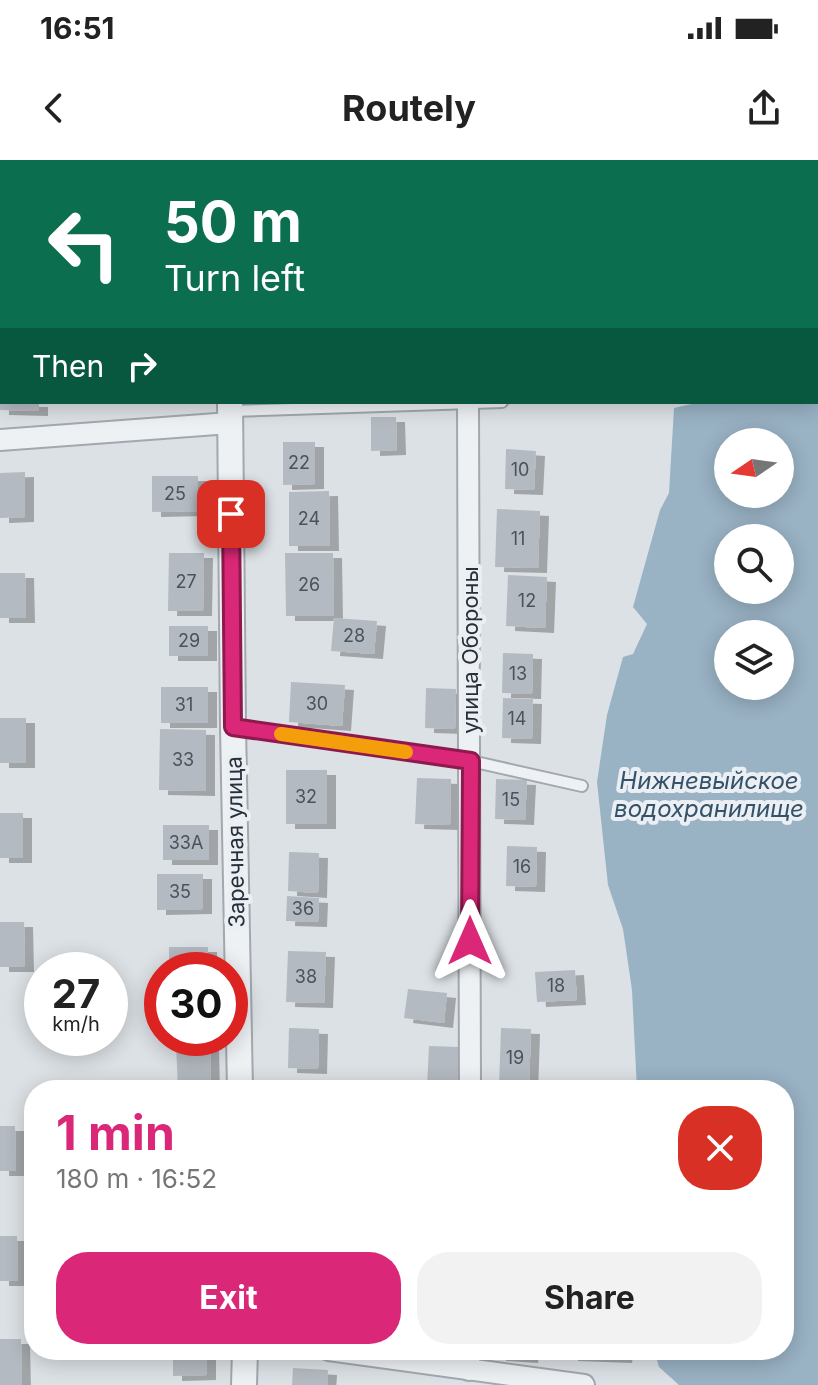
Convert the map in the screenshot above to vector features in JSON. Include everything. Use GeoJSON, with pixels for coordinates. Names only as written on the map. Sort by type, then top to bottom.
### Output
{"type":"FeatureCollection","features":[{"type":"Feature","properties":{"kind":"street","name":"улица Обороны"},"geometry":{"type":"LineString","coordinates":[[468,404],[470,1080]]}},
{"type":"Feature","properties":{"kind":"street"},"geometry":{"type":"LineString","coordinates":[[0,440],[230,412]]}},
{"type":"Feature","properties":{"kind":"street","name":"Заречная улица"},"geometry":{"type":"LineString","coordinates":[[230,412],[240,1080]]}},
{"type":"Feature","properties":{"kind":"street"},"geometry":{"type":"LineString","coordinates":[[244,1385],[245,1360]]}},
{"type":"Feature","properties":{"kind":"street"},"geometry":{"type":"LineString","coordinates":[[469,1360],[499,1379],[584,1385]]}},
{"type":"Feature","properties":{"kind":"lane"},"geometry":{"type":"LineString","coordinates":[[230,412],[442,404]]}},
{"type":"Feature","properties":{"kind":"lane"},"geometry":{"type":"LineString","coordinates":[[233,727],[471,761],[582,786]]}},
{"type":"Feature","properties":{"kind":"water","name":"Нижневыйское водохранилище"},"geometry":{"type":"Polygon","coordinates":[[[691,404],[818,404],[818,1385],[679,1385],[659,1367],[657,1360],[794,1360],[794,1080],[636,1080],[632,990],[623,929],[608,885],[597,782],[607,715],[623,657],[633,654],[647,624],[633,607],[660,510],[669,493],[674,408],[691,404]]]}},
{"type":"Feature","properties":{"kind":"building"},"geometry":{"type":"Polygon","coordinates":[[[0,404],[39,404],[39,411],[0,410],[0,404]]]}},
{"type":"Feature","properties":{"kind":"building"},"geometry":{"type":"Polygon","coordinates":[[[371,417],[396,417],[397,450],[371,451],[371,417]]]}},
{"type":"Feature","properties":{"kind":"building"},"geometry":{"type":"Polygon","coordinates":[[[283,442],[315,442],[315,484],[283,485],[283,442]]]}},
{"type":"Feature","properties":{"kind":"building"},"geometry":{"type":"Polygon","coordinates":[[[506,449],[536,451],[534,490],[505,489],[506,449]]]}},
{"type":"Feature","properties":{"kind":"building"},"geometry":{"type":"Polygon","coordinates":[[[25,472],[25,517],[0,518],[0,473],[25,472]]]}},
{"type":"Feature","properties":{"kind":"building"},"geometry":{"type":"Polygon","coordinates":[[[152,476],[198,476],[198,511],[152,512],[152,476]]]}},
{"type":"Feature","properties":{"kind":"building"},"geometry":{"type":"Polygon","coordinates":[[[329,491],[330,546],[289,546],[289,492],[329,491]]]}},
{"type":"Feature","properties":{"kind":"building"},"geometry":{"type":"Polygon","coordinates":[[[497,509],[540,511],[538,568],[495,567],[497,509]]]}},
{"type":"Feature","properties":{"kind":"building"},"geometry":{"type":"Polygon","coordinates":[[[169,553],[204,553],[203,611],[168,611],[169,553]]]}},
{"type":"Feature","properties":{"kind":"building"},"geometry":{"type":"Polygon","coordinates":[[[285,553],[333,553],[334,616],[286,616],[285,553]]]}},
{"type":"Feature","properties":{"kind":"building"},"geometry":{"type":"Polygon","coordinates":[[[0,573],[25,573],[26,618],[0,618],[0,573]]]}},
{"type":"Feature","properties":{"kind":"building"},"geometry":{"type":"Polygon","coordinates":[[[508,575],[547,577],[545,628],[506,626],[508,575]]]}},
{"type":"Feature","properties":{"kind":"building"},"geometry":{"type":"Polygon","coordinates":[[[334,618],[377,621],[374,654],[331,651],[334,618]]]}},
{"type":"Feature","properties":{"kind":"building"},"geometry":{"type":"Polygon","coordinates":[[[169,626],[208,626],[208,656],[169,656],[169,626]]]}},
{"type":"Feature","properties":{"kind":"building"},"geometry":{"type":"Polygon","coordinates":[[[503,653],[533,654],[532,694],[502,693],[503,653]]]}},
{"type":"Feature","properties":{"kind":"building"},"geometry":{"type":"Polygon","coordinates":[[[291,682],[345,685],[342,726],[289,722],[291,682]]]}},
{"type":"Feature","properties":{"kind":"building"},"geometry":{"type":"Polygon","coordinates":[[[161,687],[208,687],[208,723],[161,723],[161,687]]]}},
{"type":"Feature","properties":{"kind":"building"},"geometry":{"type":"Polygon","coordinates":[[[426,688],[456,689],[455,729],[425,728],[426,688]]]}},
{"type":"Feature","properties":{"kind":"building"},"geometry":{"type":"Polygon","coordinates":[[[503,698],[533,699],[532,739],[502,738],[503,698]]]}},
{"type":"Feature","properties":{"kind":"building"},"geometry":{"type":"Polygon","coordinates":[[[0,718],[26,718],[26,763],[0,763],[0,718]]]}},
{"type":"Feature","properties":{"kind":"building"},"geometry":{"type":"Polygon","coordinates":[[[160,729],[206,730],[206,791],[159,790],[160,729]]]}},
{"type":"Feature","properties":{"kind":"building"},"geometry":{"type":"Polygon","coordinates":[[[286,770],[327,770],[327,824],[286,824],[286,770]]]}},
{"type":"Feature","properties":{"kind":"building"},"geometry":{"type":"Polygon","coordinates":[[[417,778],[451,779],[450,825],[415,824],[417,778]]]}},
{"type":"Feature","properties":{"kind":"building"},"geometry":{"type":"Polygon","coordinates":[[[496,779],[527,780],[525,820],[495,819],[496,779]]]}},
{"type":"Feature","properties":{"kind":"building"},"geometry":{"type":"Polygon","coordinates":[[[0,813],[23,813],[23,858],[0,858],[0,813]]]}},
{"type":"Feature","properties":{"kind":"building"},"geometry":{"type":"Polygon","coordinates":[[[163,825],[209,825],[209,860],[163,860],[163,825]]]}},
{"type":"Feature","properties":{"kind":"building"},"geometry":{"type":"Polygon","coordinates":[[[507,846],[537,847],[536,887],[506,886],[507,846]]]}},
{"type":"Feature","properties":{"kind":"building"},"geometry":{"type":"Polygon","coordinates":[[[289,852],[319,853],[318,893],[288,891],[289,852]]]}},
{"type":"Feature","properties":{"kind":"building"},"geometry":{"type":"Polygon","coordinates":[[[157,874],[203,874],[203,909],[157,910],[157,874]]]}},
{"type":"Feature","properties":{"kind":"building"},"geometry":{"type":"Polygon","coordinates":[[[287,896],[319,898],[318,922],[286,921],[287,896]]]}},
{"type":"Feature","properties":{"kind":"building"},"geometry":{"type":"Polygon","coordinates":[[[0,922],[24,922],[24,967],[0,967],[0,922]]]}},
{"type":"Feature","properties":{"kind":"building"},"geometry":{"type":"Polygon","coordinates":[[[169,947],[208,947],[208,952],[169,952],[169,947]]]}},
{"type":"Feature","properties":{"kind":"building"},"geometry":{"type":"Polygon","coordinates":[[[288,951],[326,952],[324,1003],[286,1002],[288,951]]]}},
{"type":"Feature","properties":{"kind":"building"},"geometry":{"type":"Polygon","coordinates":[[[575,970],[577,1000],[537,1002],[535,972],[575,970]]]}},
{"type":"Feature","properties":{"kind":"building"},"geometry":{"type":"Polygon","coordinates":[[[408,989],[447,993],[444,1023],[404,1018],[408,989]]]}},
{"type":"Feature","properties":{"kind":"building"},"geometry":{"type":"Polygon","coordinates":[[[289,1028],[319,1029],[318,1069],[288,1068],[289,1028]]]}},
{"type":"Feature","properties":{"kind":"building"},"geometry":{"type":"Polygon","coordinates":[[[501,1028],[531,1029],[529,1080],[499,1080],[501,1028]]]}},
{"type":"Feature","properties":{"kind":"building"},"geometry":{"type":"Polygon","coordinates":[[[429,1046],[459,1047],[457,1080],[427,1080],[429,1046]]]}},
{"type":"Feature","properties":{"kind":"building"},"geometry":{"type":"Polygon","coordinates":[[[177,1056],[210,1056],[211,1080],[178,1080],[177,1056]]]}},
{"type":"Feature","properties":{"kind":"building"},"geometry":{"type":"Polygon","coordinates":[[[0,1126],[15,1126],[16,1171],[0,1171],[0,1126]]]}},
{"type":"Feature","properties":{"kind":"building"},"geometry":{"type":"Polygon","coordinates":[[[0,1236],[17,1236],[18,1281],[0,1281],[0,1236]]]}},
{"type":"Feature","properties":{"kind":"building"},"geometry":{"type":"Polygon","coordinates":[[[0,1339],[21,1339],[22,1385],[0,1385],[0,1339]]]}},
{"type":"Feature","properties":{"kind":"building"},"geometry":{"type":"Polygon","coordinates":[[[173,1360],[207,1360],[207,1375],[173,1376],[173,1360]]]}},
{"type":"Feature","properties":{"kind":"building"},"geometry":{"type":"Polygon","coordinates":[[[293,1368],[328,1370],[327,1385],[292,1385],[293,1368]]]}},
{"type":"Feature","properties":{"kind":"slow traffic"},"geometry":{"type":"LineString","coordinates":[[281,734],[406,752]]}},
{"type":"Feature","properties":{"kind":"route"},"geometry":{"type":"LineString","coordinates":[[231,514],[233,727],[471,761],[470,941]]}}]}
